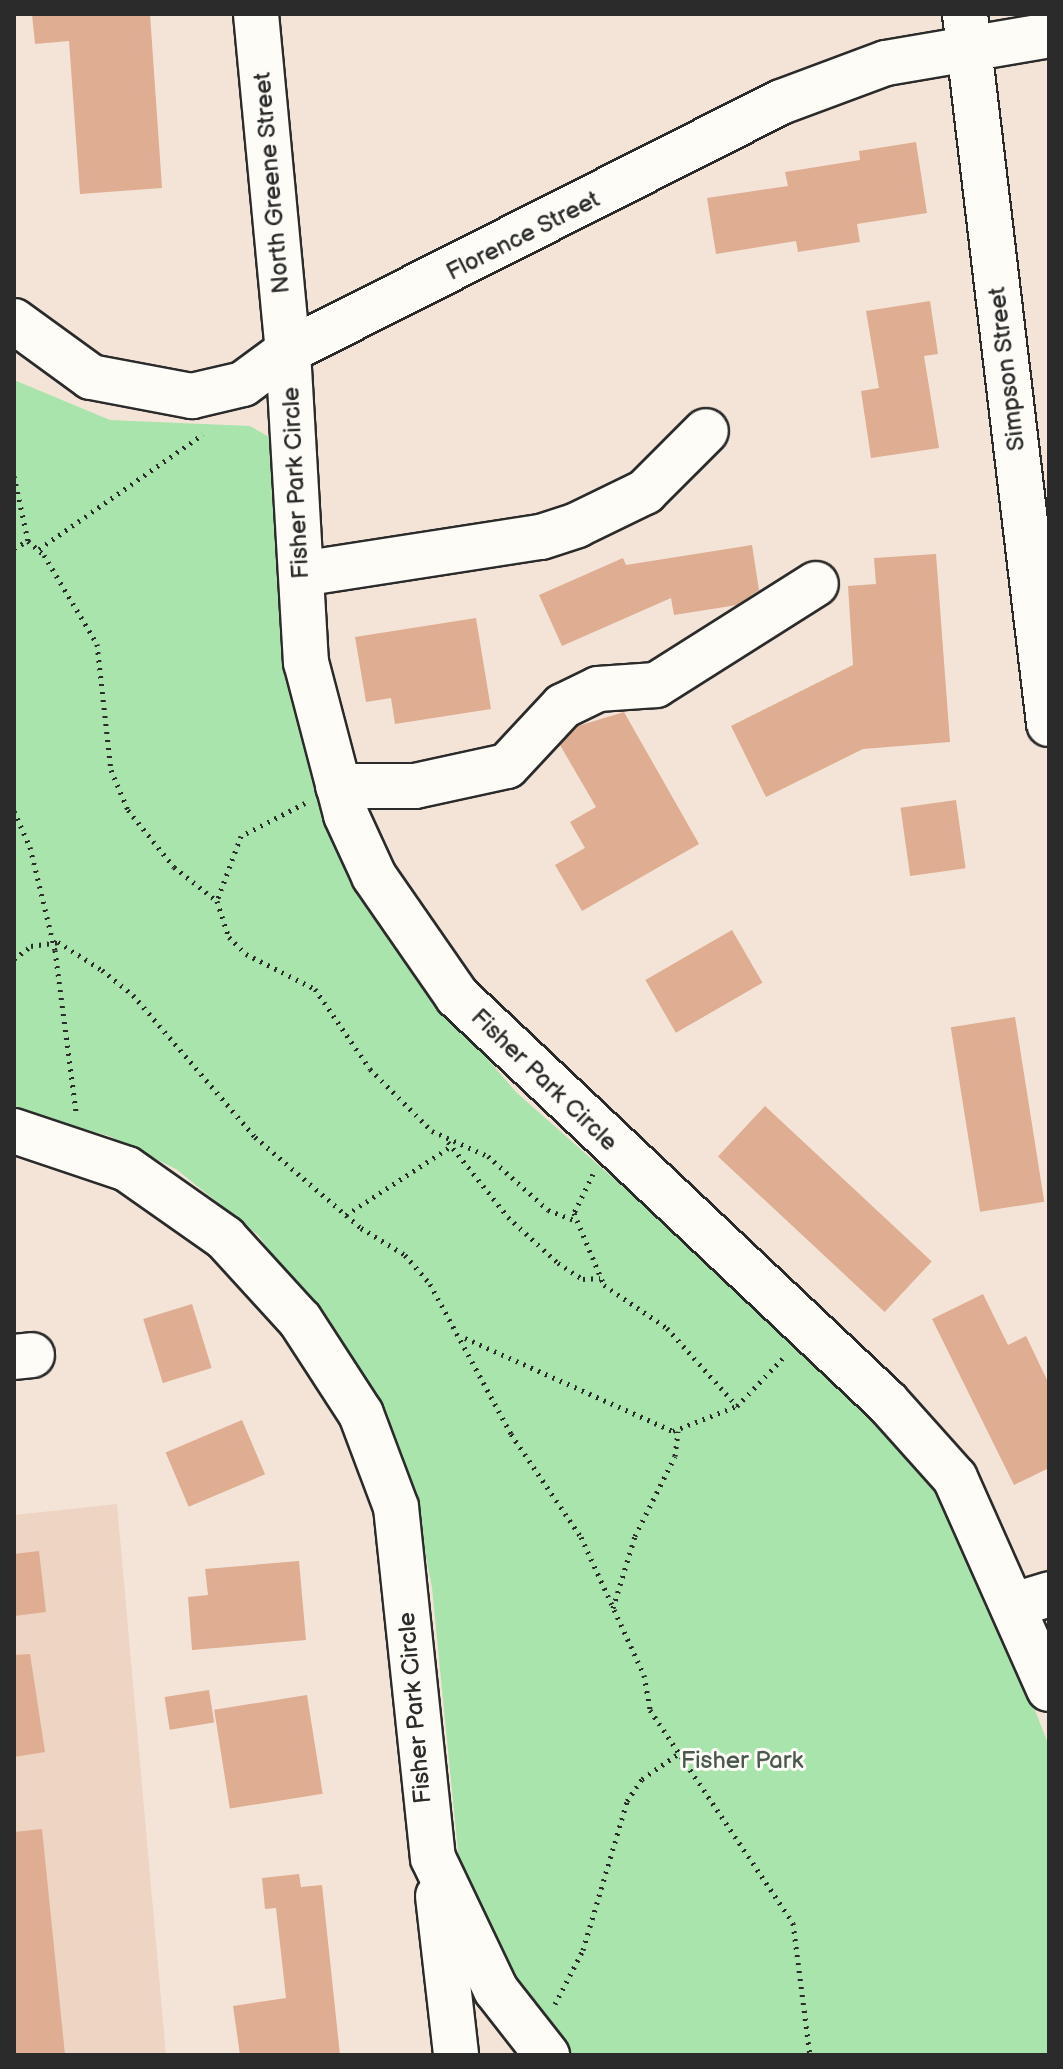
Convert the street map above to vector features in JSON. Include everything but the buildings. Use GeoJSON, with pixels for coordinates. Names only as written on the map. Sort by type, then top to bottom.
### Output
{"type":"FeatureCollection","features":[{"type":"Feature","properties":{"kind":"street","name":"North Greene Street"},"geometry":{"type":"LineString","coordinates":[[256,14],[288,351]]}},
{"type":"Feature","properties":{"kind":"street","name":"Florence Street"},"geometry":{"type":"LineString","coordinates":[[14,321],[91,377],[157,394],[192,396],[243,384],[288,351],[781,102],[967,31],[1049,35]]}},
{"type":"Feature","properties":{"kind":"street","name":"Simpson Street"},"geometry":{"type":"LineString","coordinates":[[967,31],[1049,724]]}},
{"type":"Feature","properties":{"kind":"street","name":"Fisher Park Circle"},"geometry":{"type":"LineString","coordinates":[[288,351],[306,662],[338,786],[374,876],[413,939],[457,996],[612,1147],[887,1402],[955,1478],[1031,1600],[1049,1689]]}},
{"type":"Feature","properties":{"kind":"street"},"geometry":{"type":"LineString","coordinates":[[301,574],[541,537],[577,525],[645,492],[706,431]]}},
{"type":"Feature","properties":{"kind":"street"},"geometry":{"type":"LineString","coordinates":[[338,786],[415,786],[507,766],[563,706],[598,689],[656,685],[816,584]]}},
{"type":"Feature","properties":{"kind":"street","name":"Fisher Park Circle"},"geometry":{"type":"LineString","coordinates":[[14,1131],[127,1169],[225,1238],[300,1320],[361,1414],[396,1507],[433,1858],[496,1990],[532,2049]]}},
{"type":"Feature","properties":{"kind":"street"},"geometry":{"type":"LineString","coordinates":[[433,1858],[456,2055]]}},
{"type":"Feature","properties":{"kind":"path"},"geometry":{"type":"LineString","coordinates":[[39,549],[202,438]]}},
{"type":"Feature","properties":{"kind":"path"},"geometry":{"type":"LineString","coordinates":[[14,476],[28,541],[39,549],[97,644],[111,770],[128,810],[174,867],[217,901],[229,937],[246,954],[315,989],[389,1092],[449,1144],[508,1217],[558,1263],[583,1279],[600,1278]]}},
{"type":"Feature","properties":{"kind":"path"},"geometry":{"type":"LineString","coordinates":[[14,548],[28,541]]}},
{"type":"Feature","properties":{"kind":"path"},"geometry":{"type":"LineString","coordinates":[[217,901],[241,836],[338,786]]}},
{"type":"Feature","properties":{"kind":"path"},"geometry":{"type":"LineString","coordinates":[[14,811],[30,847],[51,941],[77,1111],[62,1146]]}},
{"type":"Feature","properties":{"kind":"path"},"geometry":{"type":"LineString","coordinates":[[14,959],[51,941],[66,945],[133,995],[255,1137],[346,1215],[405,1255],[465,1338],[511,1434],[581,1537],[644,1675],[650,1710],[793,1923],[810,2055]]}},
{"type":"Feature","properties":{"kind":"path"},"geometry":{"type":"LineString","coordinates":[[346,1215],[449,1144]]}},
{"type":"Feature","properties":{"kind":"path"},"geometry":{"type":"LineString","coordinates":[[449,1144],[488,1156],[559,1218],[576,1221]]}},
{"type":"Feature","properties":{"kind":"path"},"geometry":{"type":"LineString","coordinates":[[612,1147],[576,1198],[576,1221],[600,1278],[630,1307],[667,1328],[737,1406]]}},
{"type":"Feature","properties":{"kind":"path"},"geometry":{"type":"LineString","coordinates":[[465,1338],[610,1408],[678,1431],[737,1406],[809,1332]]}},
{"type":"Feature","properties":{"kind":"path"},"geometry":{"type":"LineString","coordinates":[[613,1611],[635,1536],[675,1456],[678,1431]]}},
{"type":"Feature","properties":{"kind":"path"},"geometry":{"type":"LineString","coordinates":[[532,2049],[583,1950],[627,1801],[642,1779],[678,1754]]}},
{"type":"Feature","properties":{"kind":"shaded area"},"geometry":{"type":"Polygon","coordinates":[[[117,1504],[166,2055],[14,2055],[14,1515],[117,1504]]]}},
{"type":"Feature","properties":{"kind":"green space","name":"Fisher Park"},"geometry":{"type":"Polygon","coordinates":[[[14,380],[110,420],[250,426],[269,437],[287,669],[430,994],[517,1093],[864,1400],[931,1482],[979,1568],[1049,1746],[1049,2055],[567,2055],[514,1988],[460,1872],[432,1588],[417,1509],[360,1374],[258,1235],[176,1169],[109,1136],[14,1110],[14,380]]]}}]}
